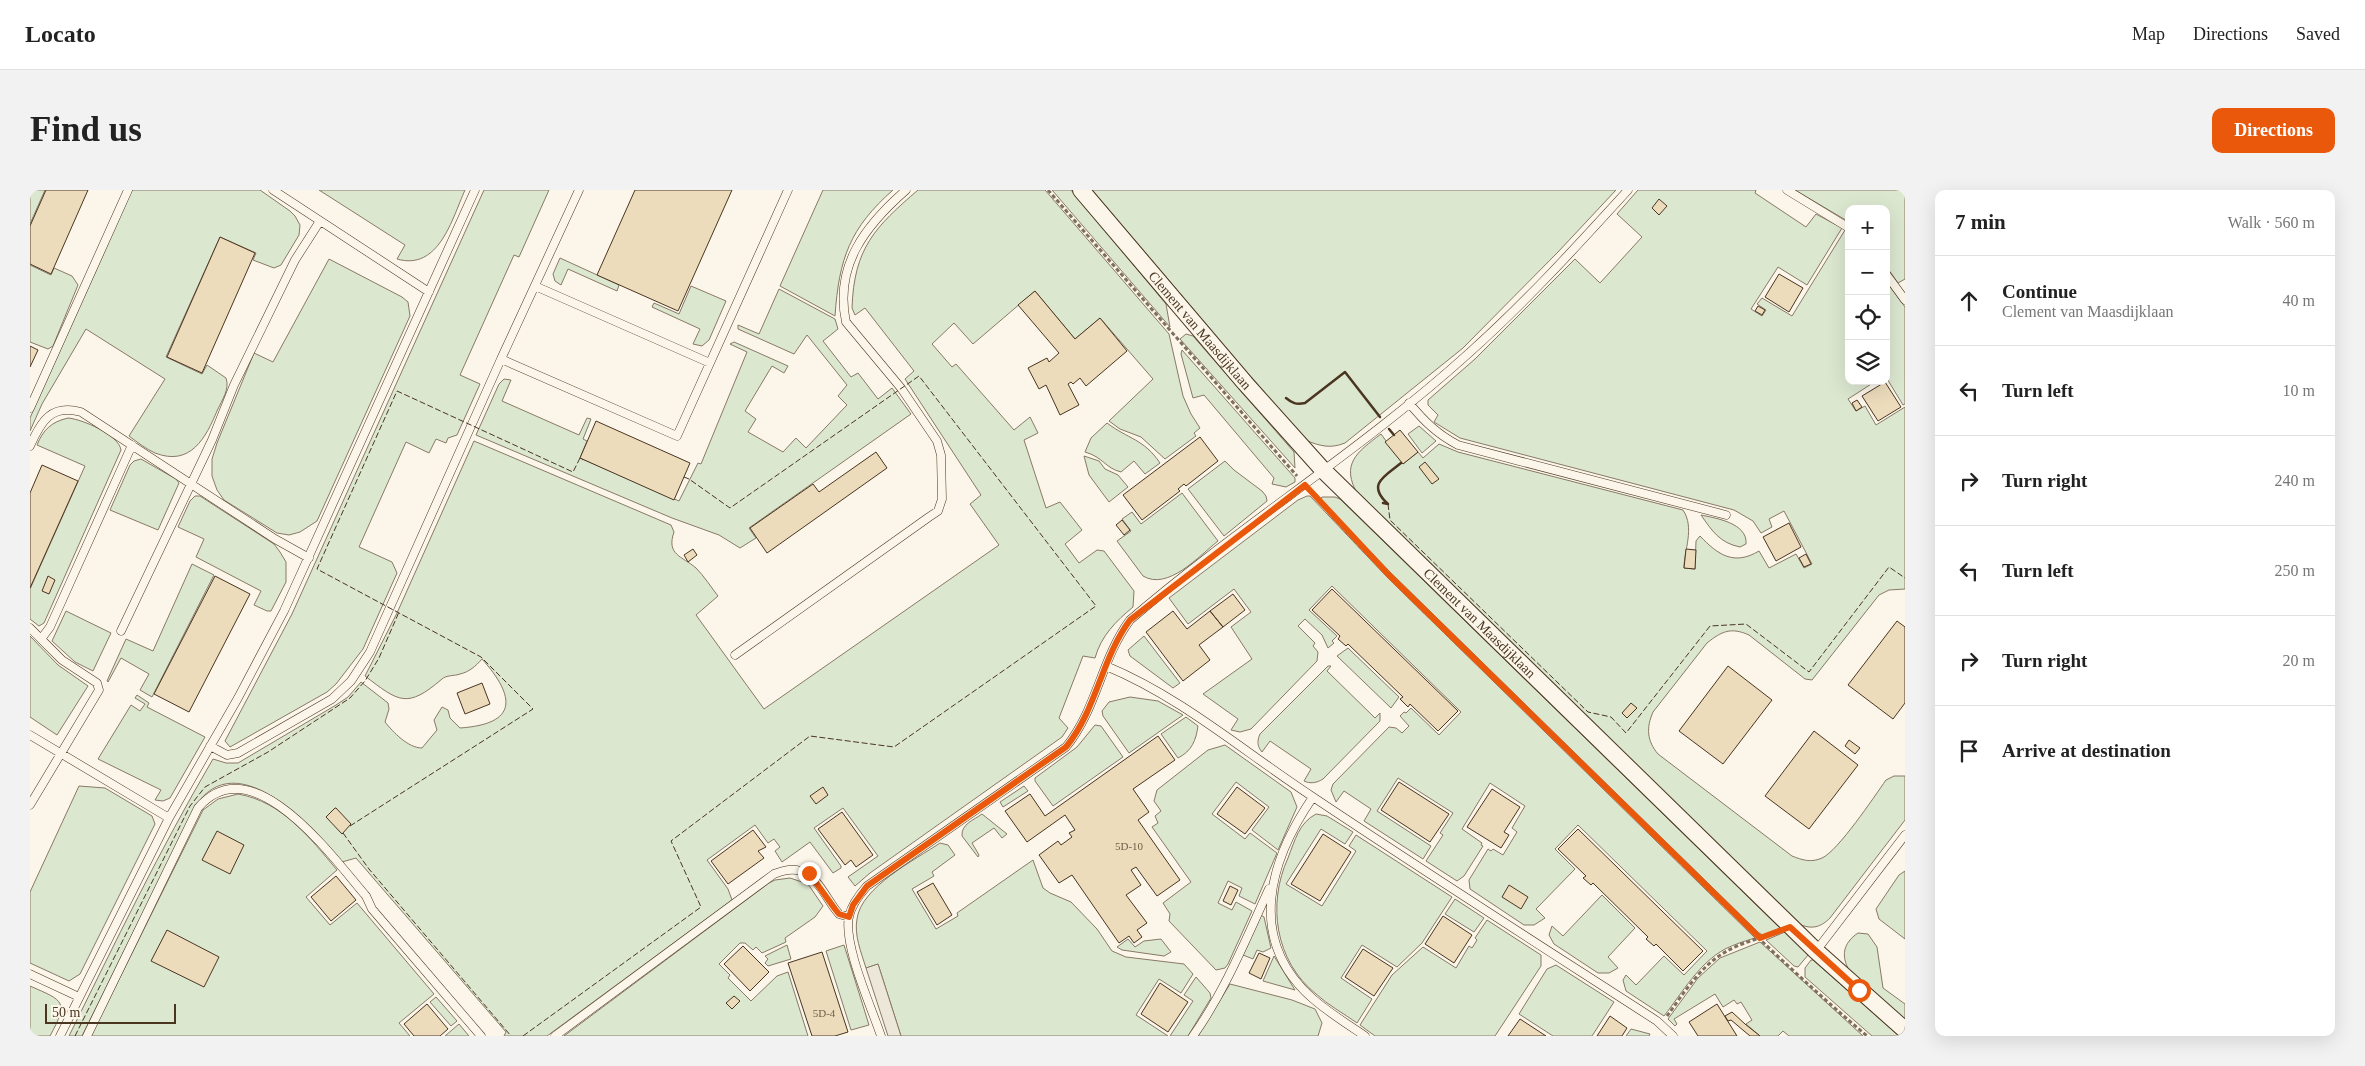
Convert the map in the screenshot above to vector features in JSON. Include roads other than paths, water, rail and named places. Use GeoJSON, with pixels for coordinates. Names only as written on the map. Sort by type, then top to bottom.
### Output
{"type":"FeatureCollection","features":[{"type":"Feature","properties":{"kind":"street","name":"Clement van Maasdijklaan"},"geometry":{"type":"LineString","coordinates":[[1081,190],[1245,383],[1323,470],[1790,927],[1905,1030]]}},
{"type":"Feature","properties":{"kind":"lane"},"geometry":{"type":"LineString","coordinates":[[30,408],[128,190]]}},
{"type":"Feature","properties":{"kind":"lane"},"geometry":{"type":"LineString","coordinates":[[273,190],[430,292]]}},
{"type":"Feature","properties":{"kind":"lane"},"geometry":{"type":"LineString","coordinates":[[60,1036],[170,818],[238,698],[309,558],[475,190]]}},
{"type":"Feature","properties":{"kind":"lane"},"geometry":{"type":"LineString","coordinates":[[210,746],[227,756],[238,753],[332,699],[351,681],[370,652],[579,190]]}},
{"type":"Feature","properties":{"kind":"lane"},"geometry":{"type":"LineString","coordinates":[[501,359],[677,436],[788,190]]}},
{"type":"Feature","properties":{"kind":"lane"},"geometry":{"type":"LineString","coordinates":[[735,655],[940,508],[943,481],[941,455],[937,441],[901,388],[846,322],[844,310],[851,260],[859,242],[881,212],[906,190]]}},
{"type":"Feature","properties":{"kind":"lane"},"geometry":{"type":"LineString","coordinates":[[881,1036],[849,940],[849,917],[853,905],[872,882],[1066,747],[1085,719],[1114,647],[1130,620],[1409,404],[1470,353],[1628,190]]}},
{"type":"Feature","properties":{"kind":"lane"},"geometry":{"type":"LineString","coordinates":[[1787,190],[1845,226]]}},
{"type":"Feature","properties":{"kind":"lane"},"geometry":{"type":"LineString","coordinates":[[121,631],[212,440],[234,385],[295,260],[320,221]]}},
{"type":"Feature","properties":{"kind":"lane"},"geometry":{"type":"LineString","coordinates":[[1890,279],[1905,300]]}},
{"type":"Feature","properties":{"kind":"lane"},"geometry":{"type":"LineString","coordinates":[[535,286],[710,362]]}},
{"type":"Feature","properties":{"kind":"lane"},"geometry":{"type":"LineString","coordinates":[[1409,404],[1423,421],[1439,435],[1458,445],[1726,515]]}},
{"type":"Feature","properties":{"kind":"lane"},"geometry":{"type":"LineString","coordinates":[[30,446],[45,418],[53,413],[71,410],[93,418],[190,483],[309,558]]}},
{"type":"Feature","properties":{"kind":"lane"},"geometry":{"type":"LineString","coordinates":[[41,639],[50,627],[132,445]]}},
{"type":"Feature","properties":{"kind":"lane"},"geometry":{"type":"LineString","coordinates":[[30,628],[62,660],[98,686],[98,694],[30,805]]}},
{"type":"Feature","properties":{"kind":"lane"},"geometry":{"type":"LineString","coordinates":[[1106,666],[1134,678],[1176,701],[1313,797],[1661,1024],[1673,1036]]}},
{"type":"Feature","properties":{"kind":"lane"},"geometry":{"type":"LineString","coordinates":[[30,735],[170,818]]}},
{"type":"Feature","properties":{"kind":"lane"},"geometry":{"type":"LineString","coordinates":[[87,1036],[198,808],[209,796],[238,788],[255,792],[271,800],[301,823],[360,890],[372,909],[481,1036]]}},
{"type":"Feature","properties":{"kind":"lane"},"geometry":{"type":"LineString","coordinates":[[1193,1036],[1225,982],[1274,878],[1299,818],[1313,797]]}},
{"type":"Feature","properties":{"kind":"lane"},"geometry":{"type":"LineString","coordinates":[[1816,951],[1903,840]]}},
{"type":"Feature","properties":{"kind":"lane"},"geometry":{"type":"LineString","coordinates":[[555,1036],[774,874],[784,869],[795,869],[809,873],[839,914],[849,917]]}},
{"type":"Feature","properties":{"kind":"lane"},"geometry":{"type":"LineString","coordinates":[[1274,878],[1270,898],[1272,928],[1287,969],[1312,998],[1365,1036]]}},
{"type":"Feature","properties":{"kind":"lane"},"geometry":{"type":"LineString","coordinates":[[30,974],[80,997]]}}]}
